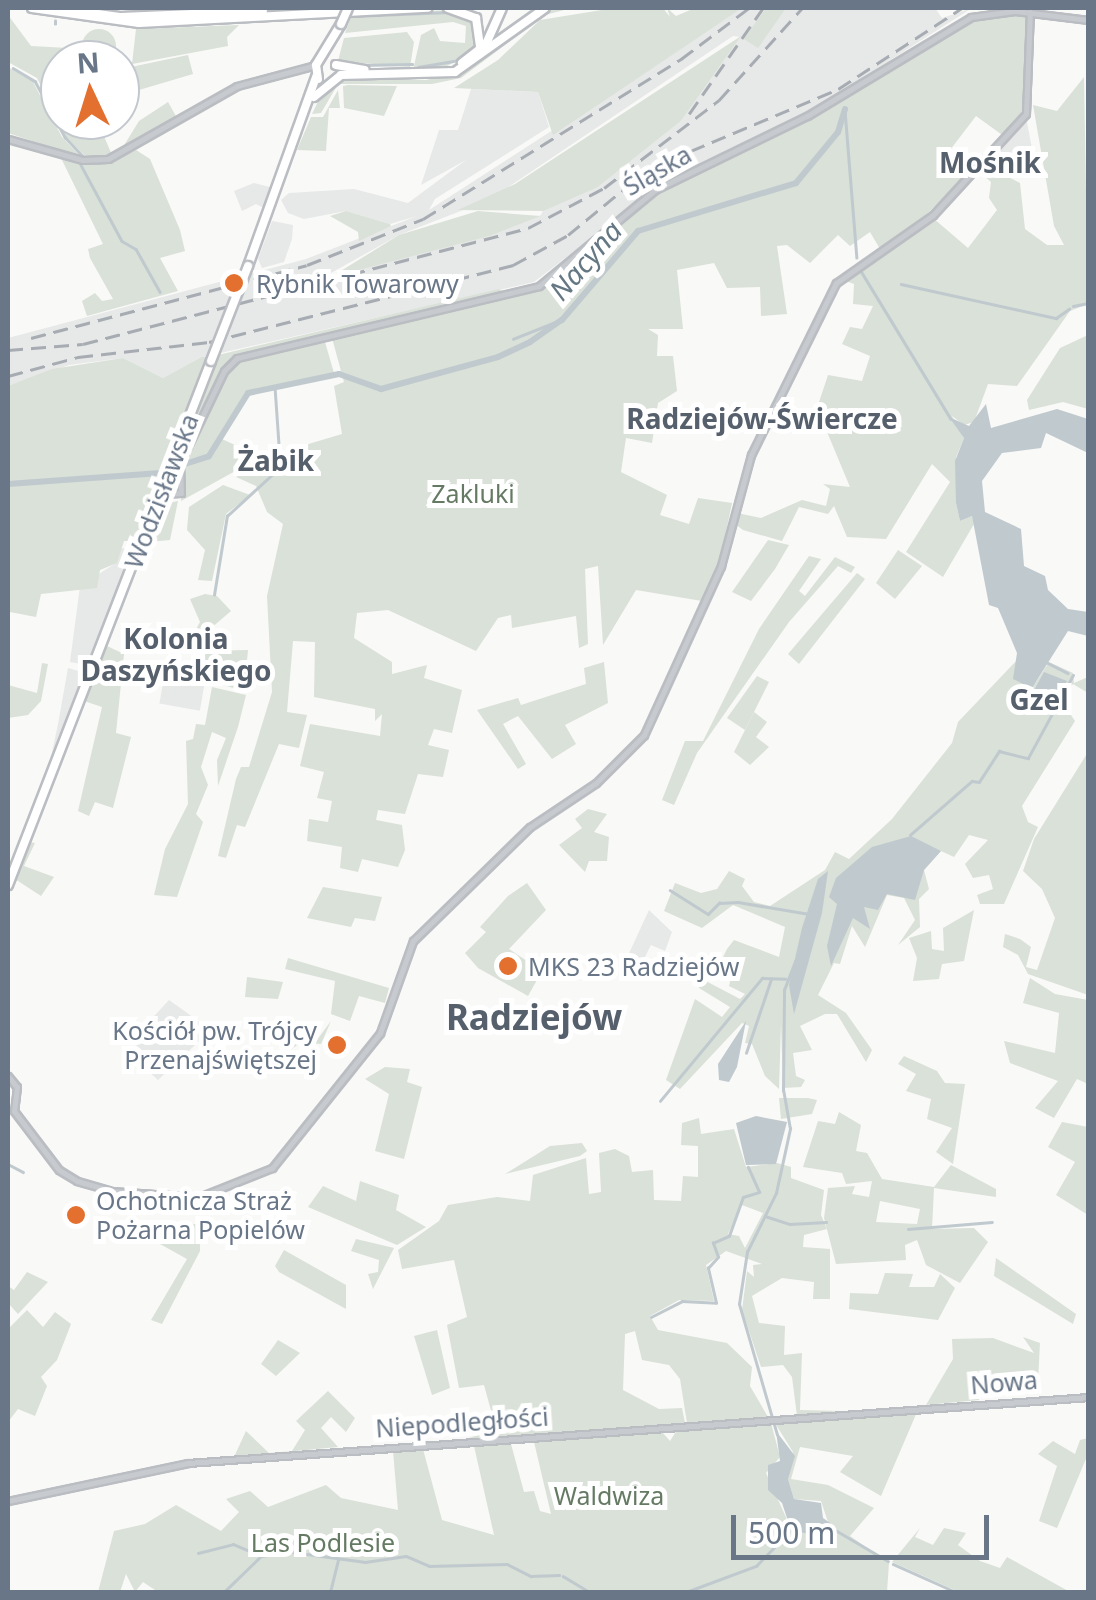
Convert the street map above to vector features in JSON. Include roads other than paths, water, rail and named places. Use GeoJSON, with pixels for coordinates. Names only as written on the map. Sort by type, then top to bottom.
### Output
{"type":"FeatureCollection","features":[{"type":"Feature","properties":{"kind":"main road"},"geometry":{"type":"LineString","coordinates":[[32,8],[138,23],[428,8]]}},
{"type":"Feature","properties":{"kind":"main road"},"geometry":{"type":"LineString","coordinates":[[55,8],[136,17],[338,8]]}},
{"type":"Feature","properties":{"kind":"main road"},"geometry":{"type":"LineString","coordinates":[[336,76],[332,62],[335,42],[348,8]]}},
{"type":"Feature","properties":{"kind":"main road"},"geometry":{"type":"LineString","coordinates":[[448,8],[479,21],[482,51]]}},
{"type":"Feature","properties":{"kind":"main road"},"geometry":{"type":"LineString","coordinates":[[318,74],[439,77],[545,8]]}},
{"type":"Feature","properties":{"kind":"main road"},"geometry":{"type":"LineString","coordinates":[[318,74],[332,62],[432,72],[482,51],[503,12]]}},
{"type":"Feature","properties":{"kind":"main road","name":"Wodzisławska"},"geometry":{"type":"LineString","coordinates":[[8,885],[162,497],[314,96],[318,74]]}},
{"type":"Feature","properties":{"kind":"street","name":"Śląska"},"geometry":{"type":"LineString","coordinates":[[162,497],[180,494],[180,462],[224,372],[237,358],[534,288],[669,182],[812,114],[966,20],[992,12],[1030,12],[1088,20]]}},
{"type":"Feature","properties":{"kind":"street"},"geometry":{"type":"LineString","coordinates":[[8,1076],[17,1087],[14,1112],[66,1176],[111,1191],[200,1197],[270,1170],[379,1034],[413,941],[530,827],[593,785],[643,736],[722,566],[752,452],[836,283],[933,215],[1026,116],[1030,12]]}},
{"type":"Feature","properties":{"kind":"street"},"geometry":{"type":"LineString","coordinates":[[8,139],[82,160],[108,159],[231,89],[297,67],[318,74]]}},
{"type":"Feature","properties":{"kind":"street","name":"Nowa"},"geometry":{"type":"LineString","coordinates":[[923,1409],[1088,1397]]}},
{"type":"Feature","properties":{"kind":"street","name":"Niepodległości"},"geometry":{"type":"LineString","coordinates":[[8,1501],[188,1463],[923,1409]]}},
{"type":"Feature","properties":{"kind":"waterway"},"geometry":{"type":"LineString","coordinates":[[352,16],[450,12]]}},
{"type":"Feature","properties":{"kind":"waterway"},"geometry":{"type":"LineString","coordinates":[[418,67],[460,60]]}},
{"type":"Feature","properties":{"kind":"waterway"},"geometry":{"type":"LineString","coordinates":[[359,65],[412,64]]}},
{"type":"Feature","properties":{"kind":"waterway"},"geometry":{"type":"LineString","coordinates":[[13,68],[35,81],[65,137],[83,156]]}},
{"type":"Feature","properties":{"kind":"waterway","name":"Nacyna"},"geometry":{"type":"LineString","coordinates":[[185,464],[209,456],[248,393],[339,374],[381,389],[498,357],[530,342],[562,320],[638,231],[796,183],[838,132],[845,109]]}},
{"type":"Feature","properties":{"kind":"waterway"},"geometry":{"type":"LineString","coordinates":[[845,110],[857,258]]}},
{"type":"Feature","properties":{"kind":"waterway"},"geometry":{"type":"LineString","coordinates":[[81,165],[122,241],[136,249],[160,292]]}},
{"type":"Feature","properties":{"kind":"waterway"},"geometry":{"type":"LineString","coordinates":[[861,271],[951,419]]}},
{"type":"Feature","properties":{"kind":"waterway"},"geometry":{"type":"LineString","coordinates":[[901,284],[1056,318],[1069,309]]}},
{"type":"Feature","properties":{"kind":"waterway"},"geometry":{"type":"LineString","coordinates":[[1073,306],[1088,303]]}},
{"type":"Feature","properties":{"kind":"waterway"},"geometry":{"type":"LineString","coordinates":[[513,339],[563,319]]}},
{"type":"Feature","properties":{"kind":"waterway"},"geometry":{"type":"LineString","coordinates":[[275,387],[280,459]]}},
{"type":"Feature","properties":{"kind":"waterway"},"geometry":{"type":"LineString","coordinates":[[214,595],[227,516],[277,470]]}},
{"type":"Feature","properties":{"kind":"waterway","name":"Nacyna"},"geometry":{"type":"LineString","coordinates":[[8,484],[161,473]]}},
{"type":"Feature","properties":{"kind":"waterway"},"geometry":{"type":"LineString","coordinates":[[1048,663],[1068,673]]}},
{"type":"Feature","properties":{"kind":"waterway"},"geometry":{"type":"LineString","coordinates":[[910,835],[972,781],[979,782],[999,751],[1028,758],[1073,675]]}},
{"type":"Feature","properties":{"kind":"waterway"},"geometry":{"type":"LineString","coordinates":[[670,890],[708,914],[719,903],[738,902],[809,914]]}},
{"type":"Feature","properties":{"kind":"waterway"},"geometry":{"type":"LineString","coordinates":[[777,1435],[739,1304],[747,1252],[776,1193],[790,1129],[783,1091],[784,990],[795,961]]}},
{"type":"Feature","properties":{"kind":"waterway"},"geometry":{"type":"LineString","coordinates":[[660,1101],[762,978],[785,979]]}},
{"type":"Feature","properties":{"kind":"waterway"},"geometry":{"type":"LineString","coordinates":[[746,1053],[771,979]]}},
{"type":"Feature","properties":{"kind":"waterway"},"geometry":{"type":"LineString","coordinates":[[8,1164],[23,1172]]}},
{"type":"Feature","properties":{"kind":"waterway"},"geometry":{"type":"LineString","coordinates":[[651,1317],[682,1301],[716,1303],[708,1268],[718,1257],[713,1243],[729,1236],[743,1197],[759,1192],[748,1167]]}},
{"type":"Feature","properties":{"kind":"waterway"},"geometry":{"type":"LineString","coordinates":[[765,1216],[790,1224],[826,1222]]}},
{"type":"Feature","properties":{"kind":"waterway"},"geometry":{"type":"LineString","coordinates":[[908,1229],[992,1222]]}},
{"type":"Feature","properties":{"kind":"waterway"},"geometry":{"type":"LineString","coordinates":[[832,1528],[888,1561]]}},
{"type":"Feature","properties":{"kind":"waterway"},"geometry":{"type":"LineString","coordinates":[[686,1592],[756,1566],[791,1530]]}},
{"type":"Feature","properties":{"kind":"waterway"},"geometry":{"type":"LineString","coordinates":[[198,1553],[233,1544],[261,1556],[289,1552]]}},
{"type":"Feature","properties":{"kind":"waterway"},"geometry":{"type":"LineString","coordinates":[[292,1552],[365,1562],[406,1556],[429,1566],[507,1564],[531,1576],[559,1575]]}},
{"type":"Feature","properties":{"kind":"waterway"},"geometry":{"type":"LineString","coordinates":[[224,1592],[261,1556]]}},
{"type":"Feature","properties":{"kind":"waterway"},"geometry":{"type":"LineString","coordinates":[[330,1592],[338,1560]]}},
{"type":"Feature","properties":{"kind":"waterway"},"geometry":{"type":"LineString","coordinates":[[893,1564],[956,1592]]}},
{"type":"Feature","properties":{"kind":"waterway"},"geometry":{"type":"LineString","coordinates":[[563,1576],[590,1592]]}},
{"type":"Feature","properties":{"kind":"railway"},"geometry":{"type":"LineString","coordinates":[[31,338],[307,265],[423,219],[681,59],[749,8]]}},
{"type":"Feature","properties":{"kind":"railway"},"geometry":{"type":"LineString","coordinates":[[689,114],[763,8]]}},
{"type":"Feature","properties":{"kind":"railway"},"geometry":{"type":"LineString","coordinates":[[8,350],[83,344],[528,228],[604,188],[719,100],[802,8]]}},
{"type":"Feature","properties":{"kind":"railway"},"geometry":{"type":"LineString","coordinates":[[8,376],[78,357],[209,342],[513,265],[568,235],[648,169],[838,89],[962,8]]}},
{"type":"Feature","properties":{"kind":"place","name":"Rybnik Towarowy"},"geometry":{"type":"Point","coordinates":[234,283]}},
{"type":"Feature","properties":{"kind":"place","name":"MKS 23 Radziejów"},"geometry":{"type":"Point","coordinates":[508,966]}},
{"type":"Feature","properties":{"kind":"place","name":"Kościół pw. Trójcy Przenajświętszej"},"geometry":{"type":"Point","coordinates":[337,1045]}},
{"type":"Feature","properties":{"kind":"place","name":"Ochotnicza Straż Pożarna Popielów"},"geometry":{"type":"Point","coordinates":[76,1215]}},
{"type":"Feature","properties":{"kind":"district","name":"Mośnik"},"geometry":{"type":"Point","coordinates":[990,162]}},
{"type":"Feature","properties":{"kind":"district","name":"Radziejów-Świercze"},"geometry":{"type":"Point","coordinates":[762,418]}},
{"type":"Feature","properties":{"kind":"district","name":"Żabik"},"geometry":{"type":"Point","coordinates":[276,460]}},
{"type":"Feature","properties":{"kind":"district","name":"Kolonia Daszyńskiego"},"geometry":{"type":"Point","coordinates":[176,654]}},
{"type":"Feature","properties":{"kind":"district","name":"Gzel"},"geometry":{"type":"Point","coordinates":[1039,699]}},
{"type":"Feature","properties":{"kind":"district","name":"Radziejów"},"geometry":{"type":"Point","coordinates":[534,1017]}},
{"type":"Feature","properties":{"kind":"park label","name":"Zakluki"},"geometry":{"type":"Point","coordinates":[473,493]}},
{"type":"Feature","properties":{"kind":"park label","name":"Waldwiza"},"geometry":{"type":"Point","coordinates":[609,1495]}},
{"type":"Feature","properties":{"kind":"park label","name":"Las Podlesie"},"geometry":{"type":"Point","coordinates":[323,1542]}}]}
